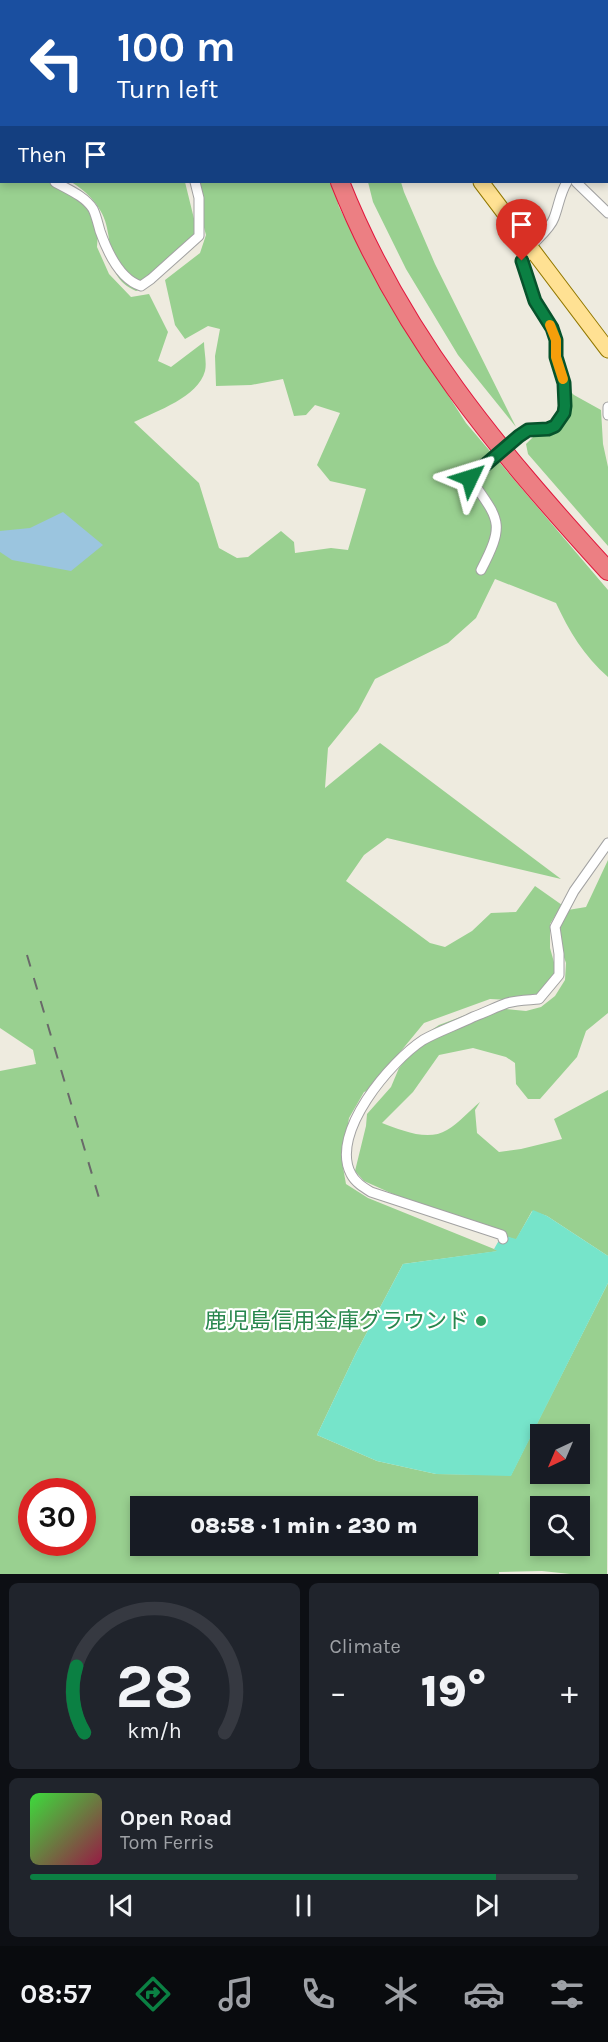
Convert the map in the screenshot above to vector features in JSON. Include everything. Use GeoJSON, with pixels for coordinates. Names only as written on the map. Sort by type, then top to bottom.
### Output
{"type":"FeatureCollection","features":[{"type":"Feature","properties":{"kind":"highway"},"geometry":{"type":"LineString","coordinates":[[340,183],[375,259],[430,355],[469,410],[521,474],[608,571]]}},
{"type":"Feature","properties":{"kind":"main road"},"geometry":{"type":"LineString","coordinates":[[482,183],[608,350]]}},
{"type":"Feature","properties":{"kind":"street"},"geometry":{"type":"LineString","coordinates":[[57,183],[80,196],[92,209],[105,247],[116,265],[133,283],[141,285],[152,279],[199,236],[199,198],[195,183]]}},
{"type":"Feature","properties":{"kind":"street"},"geometry":{"type":"LineString","coordinates":[[481,570],[497,537],[497,524],[487,503],[470,478],[519,436],[528,430],[548,429],[555,426],[564,413],[564,383],[556,357],[556,340],[552,328],[535,301],[522,261],[549,228],[554,219],[560,194],[566,183]]}},
{"type":"Feature","properties":{"kind":"street"},"geometry":{"type":"LineString","coordinates":[[577,183],[608,213]]}},
{"type":"Feature","properties":{"kind":"street"},"geometry":{"type":"LineString","coordinates":[[608,406],[608,415]]}},
{"type":"Feature","properties":{"kind":"street"},"geometry":{"type":"LineString","coordinates":[[503,1239],[502,1234],[364,1187],[354,1179],[348,1167],[347,1152],[350,1136],[356,1118],[372,1092],[386,1074],[423,1041],[508,1002],[539,999],[559,975],[555,927],[574,891],[608,843]]}},
{"type":"Feature","properties":{"kind":"green space"},"geometry":{"type":"Polygon","coordinates":[[[0,183],[64,183],[75,187],[99,218],[97,247],[109,274],[131,297],[149,294],[168,332],[158,361],[171,367],[204,342],[205,371],[194,388],[176,402],[134,422],[199,483],[219,548],[237,558],[248,557],[281,531],[294,542],[295,553],[331,548],[348,550],[366,489],[330,481],[317,465],[340,413],[315,405],[306,415],[294,416],[283,379],[251,385],[216,386],[215,356],[220,329],[208,326],[185,339],[175,325],[165,280],[200,253],[206,235],[192,183],[332,183],[339,207],[385,297],[466,423],[608,590],[608,677],[578,643],[556,603],[495,579],[476,618],[448,643],[375,679],[358,711],[328,748],[325,788],[380,743],[561,879],[387,838],[364,855],[346,881],[430,943],[445,947],[472,931],[491,913],[516,912],[535,886],[562,905],[550,924],[550,948],[557,973],[549,988],[527,1001],[490,999],[424,1023],[396,1057],[382,1086],[364,1092],[349,1118],[342,1162],[346,1184],[368,1198],[499,1251],[403,1264],[356,1353],[317,1435],[377,1461],[436,1474],[511,1475],[530,1437],[530,1484],[590,1484],[590,1424],[537,1424],[608,1283],[607,1574],[542,1571],[499,1572],[499,1574],[0,1574],[0,1071],[36,1064],[33,1050],[0,1028],[0,183]]]}},
{"type":"Feature","properties":{"kind":"green space"},"geometry":{"type":"Polygon","coordinates":[[[72,183],[185,183],[197,231],[192,245],[144,288],[136,291],[126,286],[115,272],[109,237],[99,207],[83,190],[72,183]]]}},
{"type":"Feature","properties":{"kind":"green space"},"geometry":{"type":"Polygon","coordinates":[[[368,183],[401,183],[435,264],[516,427],[458,355],[406,269],[373,202],[368,183]]]}},
{"type":"Feature","properties":{"kind":"green space"},"geometry":{"type":"Polygon","coordinates":[[[565,386],[574,395],[601,410],[603,444],[608,467],[608,546],[528,454],[526,444],[535,435],[548,436],[556,432],[565,386]]]}},
{"type":"Feature","properties":{"kind":"green space"},"geometry":{"type":"Polygon","coordinates":[[[608,860],[608,1013],[586,1031],[577,1057],[540,1099],[528,1099],[516,1084],[515,1063],[506,1057],[473,1048],[439,1055],[413,1092],[382,1123],[415,1134],[431,1135],[447,1130],[456,1124],[480,1102],[475,1110],[477,1133],[499,1152],[521,1149],[562,1139],[554,1119],[608,1090],[608,1256],[547,1216],[532,1211],[516,1240],[364,1181],[355,1171],[367,1114],[391,1087],[399,1068],[430,1031],[439,1025],[479,1010],[526,1011],[541,1007],[555,996],[565,980],[566,963],[556,934],[568,910],[586,907],[608,860]]]}},
{"type":"Feature","properties":{"kind":"green space","name":"鹿児島信用金庫グラウンド"},"geometry":{"type":"Polygon","coordinates":[[[533,1210],[547,1216],[608,1256],[608,1283],[537,1424],[530,1424],[530,1438],[511,1476],[436,1474],[377,1461],[317,1435],[356,1353],[403,1264],[497,1251],[494,1249],[502,1235],[516,1239],[533,1210]]]}},
{"type":"Feature","properties":{"kind":"water"},"geometry":{"type":"Polygon","coordinates":[[[63,512],[103,545],[71,571],[12,560],[0,552],[0,531],[30,528],[63,512]]]}},
{"type":"Feature","properties":{"kind":"railway"},"geometry":{"type":"LineString","coordinates":[[27,955],[102,1208]]}},
{"type":"Feature","properties":{"kind":"slow traffic"},"geometry":{"type":"LineString","coordinates":[[550,325],[556,340],[556,357],[563,379]]}},
{"type":"Feature","properties":{"kind":"place","name":"鹿児島信用金庫グラウンド"},"geometry":{"type":"Point","coordinates":[481,1321]}},
{"type":"Feature","properties":{"kind":"route"},"geometry":{"type":"LineString","coordinates":[[470,478],[519,436],[528,430],[548,429],[555,426],[564,413],[564,383],[556,357],[556,340],[552,328],[535,301],[522,261]]}}]}
